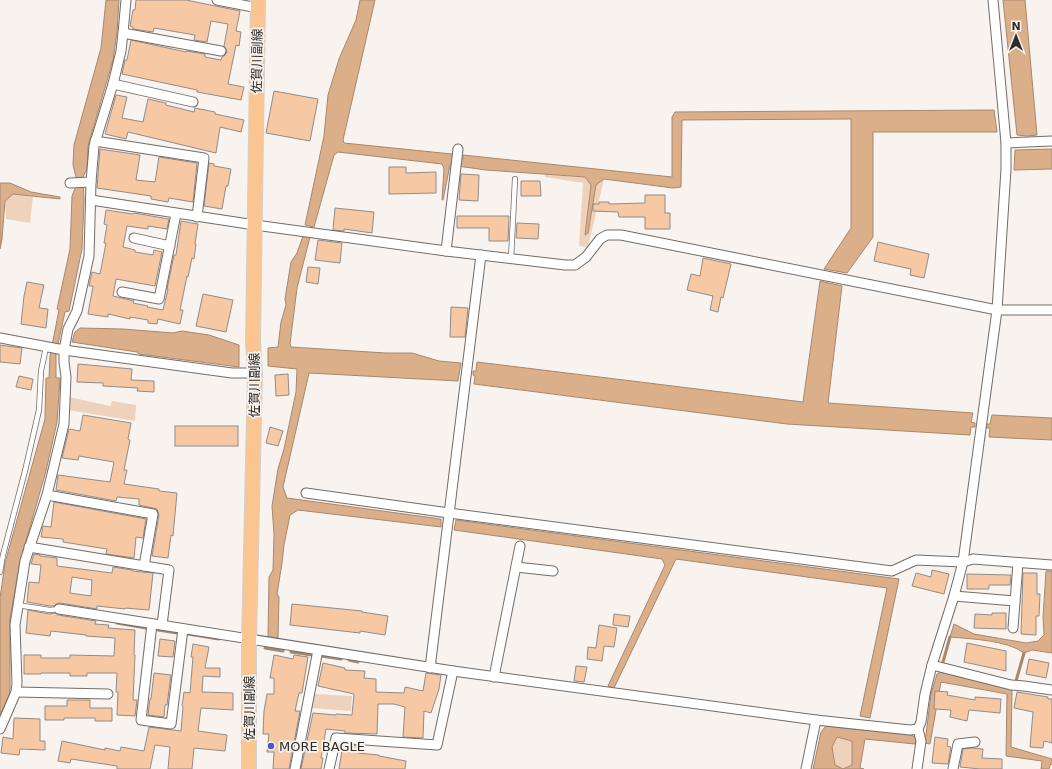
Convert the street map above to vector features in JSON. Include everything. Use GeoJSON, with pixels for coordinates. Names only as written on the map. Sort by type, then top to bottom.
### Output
{"type":"FeatureCollection","features":[{"type":"Feature","properties":{"kind":"main road","name":"佐賀川副線"},"geometry":{"type":"LineString","coordinates":[[249,769],[249,640],[255,373],[253,342],[258,4]]}},
{"type":"Feature","properties":{"kind":"street"},"geometry":{"type":"LineString","coordinates":[[0,729],[16,692],[15,625],[25,561],[46,495],[64,424],[66,377],[63,350],[68,329],[77,311],[89,256],[91,200],[89,182],[95,141],[113,84],[121,51],[126,0]]}},
{"type":"Feature","properties":{"kind":"street"},"geometry":{"type":"LineString","coordinates":[[217,0],[258,4]]}},
{"type":"Feature","properties":{"kind":"street"},"geometry":{"type":"LineString","coordinates":[[917,769],[920,741],[918,729],[921,722],[925,694],[932,665],[963,562],[997,310],[1006,168],[1006,142],[993,0]]}},
{"type":"Feature","properties":{"kind":"street"},"geometry":{"type":"LineString","coordinates":[[123,33],[221,52]]}},
{"type":"Feature","properties":{"kind":"street"},"geometry":{"type":"LineString","coordinates":[[113,84],[193,102]]}},
{"type":"Feature","properties":{"kind":"street"},"geometry":{"type":"LineString","coordinates":[[95,141],[204,158],[197,216]]}},
{"type":"Feature","properties":{"kind":"street"},"geometry":{"type":"LineString","coordinates":[[1006,142],[1052,141]]}},
{"type":"Feature","properties":{"kind":"street"},"geometry":{"type":"LineString","coordinates":[[446,251],[458,152]]}},
{"type":"Feature","properties":{"kind":"street"},"geometry":{"type":"LineString","coordinates":[[70,183],[89,182]]}},
{"type":"Feature","properties":{"kind":"street"},"geometry":{"type":"LineString","coordinates":[[91,200],[255,225],[446,251],[565,265],[575,265],[586,257],[600,240],[607,235],[621,235],[997,310],[1052,310]]}},
{"type":"Feature","properties":{"kind":"street"},"geometry":{"type":"LineString","coordinates":[[122,292],[159,299],[176,214]]}},
{"type":"Feature","properties":{"kind":"street"},"geometry":{"type":"LineString","coordinates":[[134,238],[170,246]]}},
{"type":"Feature","properties":{"kind":"street"},"geometry":{"type":"LineString","coordinates":[[430,668],[481,255]]}},
{"type":"Feature","properties":{"kind":"street"},"geometry":{"type":"LineString","coordinates":[[0,338],[63,350],[232,373],[255,373]]}},
{"type":"Feature","properties":{"kind":"street"},"geometry":{"type":"LineString","coordinates":[[306,493],[892,571],[916,560],[963,562],[973,559],[1052,565]]}},
{"type":"Feature","properties":{"kind":"street"},"geometry":{"type":"LineString","coordinates":[[46,495],[152,514],[144,566]]}},
{"type":"Feature","properties":{"kind":"street"},"geometry":{"type":"LineString","coordinates":[[494,677],[520,546]]}},
{"type":"Feature","properties":{"kind":"street"},"geometry":{"type":"LineString","coordinates":[[29,547],[169,570],[162,625]]}},
{"type":"Feature","properties":{"kind":"street"},"geometry":{"type":"LineString","coordinates":[[1013,628],[1018,563]]}},
{"type":"Feature","properties":{"kind":"street"},"geometry":{"type":"LineString","coordinates":[[516,567],[553,571]]}},
{"type":"Feature","properties":{"kind":"street"},"geometry":{"type":"LineString","coordinates":[[954,596],[1015,601]]}},
{"type":"Feature","properties":{"kind":"street"},"geometry":{"type":"LineString","coordinates":[[58,609],[494,677],[816,720],[910,730],[918,729]]}},
{"type":"Feature","properties":{"kind":"street"},"geometry":{"type":"LineString","coordinates":[[152,624],[141,720],[171,724],[183,629]]}},
{"type":"Feature","properties":{"kind":"street"},"geometry":{"type":"LineString","coordinates":[[295,769],[318,650]]}},
{"type":"Feature","properties":{"kind":"street"},"geometry":{"type":"LineString","coordinates":[[932,665],[1011,685],[1052,690]]}},
{"type":"Feature","properties":{"kind":"street"},"geometry":{"type":"LineString","coordinates":[[329,769],[336,738],[437,746],[453,671]]}},
{"type":"Feature","properties":{"kind":"street"},"geometry":{"type":"LineString","coordinates":[[16,692],[108,694]]}},
{"type":"Feature","properties":{"kind":"street"},"geometry":{"type":"LineString","coordinates":[[806,769],[816,720]]}},
{"type":"Feature","properties":{"kind":"street"},"geometry":{"type":"LineString","coordinates":[[954,769],[958,744],[975,742]]}},
{"type":"Feature","properties":{"kind":"lane"},"geometry":{"type":"LineString","coordinates":[[512,259],[515,179]]}},
{"type":"Feature","properties":{"kind":"lane"},"geometry":{"type":"LineString","coordinates":[[0,572],[39,410],[41,371],[48,347]]}},
{"type":"Feature","properties":{"kind":"lane"},"geometry":{"type":"LineString","coordinates":[[17,606],[50,610],[58,609]]}},
{"type":"Feature","properties":{"kind":"shaded area"},"geometry":{"type":"Polygon","coordinates":[[[106,0],[119,0],[113,60],[88,146],[87,169],[83,177],[84,200],[82,249],[69,311],[65,312],[56,353],[56,378],[60,378],[57,422],[46,471],[20,562],[10,619],[10,693],[0,715],[0,598],[5,563],[45,419],[46,378],[49,378],[50,356],[59,310],[57,309],[70,249],[72,196],[76,186],[76,177],[73,165],[74,145],[101,48],[106,0]]]}},
{"type":"Feature","properties":{"kind":"shaded area"},"geometry":{"type":"Polygon","coordinates":[[[360,0],[375,0],[343,140],[344,143],[452,154],[452,158],[463,159],[463,155],[672,177],[672,117],[675,112],[994,110],[997,132],[873,132],[873,237],[847,273],[824,269],[851,228],[851,119],[682,120],[681,187],[673,188],[604,179],[596,185],[588,233],[585,235],[591,185],[585,177],[486,170],[450,165],[442,200],[444,169],[442,164],[338,152],[334,155],[314,227],[305,225],[324,136],[328,95],[339,59],[356,20],[360,0]]]}},
{"type":"Feature","properties":{"kind":"shaded area"},"geometry":{"type":"Polygon","coordinates":[[[1003,0],[1025,0],[1037,135],[1017,135],[1003,0]]]}},
{"type":"Feature","properties":{"kind":"shaded area"},"geometry":{"type":"Polygon","coordinates":[[[1052,149],[1052,169],[1014,170],[1015,150],[1052,149]]]}},
{"type":"Feature","properties":{"kind":"shaded area"},"geometry":{"type":"Polygon","coordinates":[[[545,175],[585,177],[591,185],[585,235],[588,233],[596,185],[604,179],[588,247],[579,246],[583,183],[545,177],[545,175]]]}},
{"type":"Feature","properties":{"kind":"shaded area"},"geometry":{"type":"Polygon","coordinates":[[[0,183],[10,183],[31,192],[60,197],[60,199],[13,194],[5,201],[0,249],[0,183]]]}},
{"type":"Feature","properties":{"kind":"shaded area"},"geometry":{"type":"Polygon","coordinates":[[[13,194],[33,196],[30,223],[6,219],[5,201],[13,194]]]}},
{"type":"Feature","properties":{"kind":"shaded area"},"geometry":{"type":"Polygon","coordinates":[[[303,236],[310,237],[297,288],[290,344],[291,347],[386,353],[412,353],[439,361],[461,363],[458,381],[309,373],[283,487],[287,498],[441,519],[441,527],[298,510],[290,515],[277,594],[279,597],[278,638],[268,637],[269,577],[273,570],[274,534],[272,506],[278,469],[284,449],[296,392],[297,369],[268,366],[268,348],[278,347],[281,322],[286,305],[285,299],[291,262],[297,253],[303,236]]]}},
{"type":"Feature","properties":{"kind":"shaded area"},"geometry":{"type":"Polygon","coordinates":[[[820,281],[842,286],[828,403],[973,413],[971,422],[975,423],[975,427],[971,427],[970,435],[787,424],[474,384],[475,376],[473,375],[473,371],[476,371],[477,362],[803,402],[820,281]]]}},
{"type":"Feature","properties":{"kind":"shaded area"},"geometry":{"type":"Polygon","coordinates":[[[80,328],[123,329],[173,333],[182,331],[209,335],[239,345],[239,367],[139,354],[137,352],[72,342],[75,332],[80,328]]]}},
{"type":"Feature","properties":{"kind":"shaded area"},"geometry":{"type":"Polygon","coordinates":[[[69,397],[110,406],[112,401],[136,405],[135,421],[68,410],[69,397]]]}},
{"type":"Feature","properties":{"kind":"shaded area"},"geometry":{"type":"Polygon","coordinates":[[[992,415],[1052,418],[1052,440],[989,437],[990,428],[986,428],[987,424],[990,424],[992,415]]]}},
{"type":"Feature","properties":{"kind":"shaded area"},"geometry":{"type":"Polygon","coordinates":[[[456,520],[899,579],[870,718],[860,716],[887,588],[676,559],[614,688],[608,686],[665,565],[662,559],[454,530],[456,520]]]}},
{"type":"Feature","properties":{"kind":"shaded area"},"geometry":{"type":"Polygon","coordinates":[[[1046,571],[1052,571],[1052,653],[1032,650],[1024,653],[1008,645],[999,643],[950,637],[954,624],[974,634],[1026,643],[1038,641],[1044,635],[1043,618],[1046,571]]]}},
{"type":"Feature","properties":{"kind":"shaded area"},"geometry":{"type":"Polygon","coordinates":[[[941,672],[1012,689],[1011,747],[1052,759],[1052,764],[1050,765],[1049,769],[1041,769],[1042,761],[1006,756],[1007,694],[941,682],[930,744],[925,743],[931,694],[937,674],[941,672]]]}},
{"type":"Feature","properties":{"kind":"shaded area"},"geometry":{"type":"Polygon","coordinates":[[[314,694],[352,696],[351,711],[311,708],[314,694]]]}},
{"type":"Feature","properties":{"kind":"shaded area"},"geometry":{"type":"Polygon","coordinates":[[[826,726],[912,735],[916,739],[915,744],[865,739],[860,768],[864,769],[843,769],[813,769],[821,732],[826,726]],[[837,737],[832,747],[835,765],[843,769],[852,765],[852,741],[837,737]]]}},
{"type":"Feature","properties":{"kind":"shaded area"},"geometry":{"type":"Polygon","coordinates":[[[837,737],[852,741],[852,765],[842,769],[835,765],[832,747],[837,737]]]}},
{"type":"Feature","properties":{"kind":"building"},"geometry":{"type":"Polygon","coordinates":[[[136,0],[186,0],[240,11],[236,31],[241,32],[239,46],[236,45],[228,84],[244,87],[241,100],[197,92],[197,90],[122,74],[125,60],[127,60],[131,40],[186,52],[205,54],[205,57],[221,60],[227,52],[224,46],[228,24],[211,21],[207,42],[194,40],[195,35],[154,28],[153,32],[133,29],[133,27],[130,26],[133,10],[135,10],[136,0]]]}},
{"type":"Feature","properties":{"kind":"building"},"geometry":{"type":"Polygon","coordinates":[[[274,91],[318,99],[310,141],[266,133],[274,91]]]}},
{"type":"Feature","properties":{"kind":"building"},"geometry":{"type":"Polygon","coordinates":[[[116,95],[127,97],[122,118],[143,122],[148,99],[194,112],[195,108],[244,120],[241,132],[220,127],[216,153],[128,132],[126,139],[105,134],[116,95]]]}},
{"type":"Feature","properties":{"kind":"building"},"geometry":{"type":"Polygon","coordinates":[[[100,149],[140,155],[136,180],[155,182],[159,157],[197,163],[193,202],[169,198],[168,202],[151,199],[151,196],[97,188],[100,149]]]}},
{"type":"Feature","properties":{"kind":"building"},"geometry":{"type":"Polygon","coordinates":[[[209,163],[214,164],[214,166],[231,169],[222,209],[204,206],[209,163]]]}},
{"type":"Feature","properties":{"kind":"building"},"geometry":{"type":"Polygon","coordinates":[[[389,167],[406,167],[406,173],[436,172],[436,193],[389,194],[389,167]]]}},
{"type":"Feature","properties":{"kind":"building"},"geometry":{"type":"Polygon","coordinates":[[[461,174],[479,175],[478,201],[459,200],[461,174]]]}},
{"type":"Feature","properties":{"kind":"building"},"geometry":{"type":"Polygon","coordinates":[[[521,181],[540,181],[541,196],[521,196],[521,181]]]}},
{"type":"Feature","properties":{"kind":"building"},"geometry":{"type":"Polygon","coordinates":[[[645,195],[665,195],[665,213],[670,213],[670,229],[645,229],[645,217],[619,217],[618,212],[593,211],[593,204],[599,204],[599,202],[609,202],[609,204],[645,203],[645,195]]]}},
{"type":"Feature","properties":{"kind":"building"},"geometry":{"type":"Polygon","coordinates":[[[335,208],[374,212],[372,233],[344,229],[344,231],[333,230],[335,208]]]}},
{"type":"Feature","properties":{"kind":"building"},"geometry":{"type":"Polygon","coordinates":[[[106,210],[169,219],[167,229],[148,226],[148,229],[127,226],[123,247],[135,250],[135,252],[153,255],[154,250],[162,252],[155,286],[116,279],[113,296],[134,301],[133,303],[148,306],[147,307],[163,310],[174,255],[176,255],[181,221],[198,224],[194,259],[192,258],[188,277],[187,276],[180,310],[183,310],[180,324],[158,319],[157,324],[148,323],[148,320],[130,317],[130,319],[108,314],[108,317],[88,314],[93,286],[89,286],[92,272],[100,274],[106,243],[104,243],[107,225],[104,224],[106,210]]]}},
{"type":"Feature","properties":{"kind":"building"},"geometry":{"type":"Polygon","coordinates":[[[457,216],[509,216],[508,241],[489,241],[489,228],[457,228],[457,216]]]}},
{"type":"Feature","properties":{"kind":"building"},"geometry":{"type":"Polygon","coordinates":[[[517,223],[539,224],[538,239],[516,238],[517,223]]]}},
{"type":"Feature","properties":{"kind":"building"},"geometry":{"type":"Polygon","coordinates":[[[318,240],[342,243],[340,263],[315,260],[318,240]]]}},
{"type":"Feature","properties":{"kind":"building"},"geometry":{"type":"Polygon","coordinates":[[[878,242],[929,254],[924,278],[910,275],[911,269],[874,261],[878,242]]]}},
{"type":"Feature","properties":{"kind":"building"},"geometry":{"type":"Polygon","coordinates":[[[703,258],[731,264],[718,312],[710,310],[713,296],[687,290],[691,274],[700,276],[703,258]]]}},
{"type":"Feature","properties":{"kind":"building"},"geometry":{"type":"Polygon","coordinates":[[[308,267],[320,268],[318,284],[306,282],[308,267]]]}},
{"type":"Feature","properties":{"kind":"building"},"geometry":{"type":"Polygon","coordinates":[[[27,282],[44,285],[39,308],[48,309],[46,328],[21,324],[27,282]]]}},
{"type":"Feature","properties":{"kind":"building"},"geometry":{"type":"Polygon","coordinates":[[[203,294],[233,300],[226,332],[196,326],[203,294]]]}},
{"type":"Feature","properties":{"kind":"building"},"geometry":{"type":"Polygon","coordinates":[[[451,307],[468,308],[465,337],[450,337],[451,307]]]}},
{"type":"Feature","properties":{"kind":"building"},"geometry":{"type":"Polygon","coordinates":[[[0,345],[22,348],[20,364],[0,362],[0,345]]]}},
{"type":"Feature","properties":{"kind":"building"},"geometry":{"type":"Polygon","coordinates":[[[78,364],[132,369],[131,380],[154,381],[154,392],[137,391],[138,388],[103,386],[103,383],[77,382],[78,364]]]}},
{"type":"Feature","properties":{"kind":"building"},"geometry":{"type":"Polygon","coordinates":[[[288,374],[289,395],[276,396],[275,375],[288,374]]]}},
{"type":"Feature","properties":{"kind":"building"},"geometry":{"type":"Polygon","coordinates":[[[19,376],[33,379],[31,390],[16,387],[19,376]]]}},
{"type":"Feature","properties":{"kind":"building"},"geometry":{"type":"Polygon","coordinates":[[[83,415],[131,423],[128,439],[130,440],[124,470],[127,470],[124,484],[177,493],[173,536],[171,535],[168,558],[152,556],[159,515],[157,509],[139,505],[139,499],[117,497],[116,501],[56,490],[58,475],[110,482],[114,462],[79,456],[78,460],[62,458],[69,429],[80,431],[83,415]]]}},
{"type":"Feature","properties":{"kind":"building"},"geometry":{"type":"Polygon","coordinates":[[[175,426],[238,426],[238,446],[175,446],[175,426]]]}},
{"type":"Feature","properties":{"kind":"building"},"geometry":{"type":"Polygon","coordinates":[[[270,427],[283,431],[278,446],[266,443],[270,427]]]}},
{"type":"Feature","properties":{"kind":"building"},"geometry":{"type":"Polygon","coordinates":[[[54,502],[146,519],[143,538],[136,537],[134,558],[106,554],[107,549],[63,542],[63,539],[41,537],[43,526],[51,527],[54,502]]]}},
{"type":"Feature","properties":{"kind":"building"},"geometry":{"type":"Polygon","coordinates":[[[34,554],[57,558],[57,566],[112,573],[113,567],[153,573],[149,610],[97,606],[97,609],[60,603],[50,606],[27,602],[29,582],[39,583],[41,565],[31,564],[34,554]],[[72,577],[70,593],[91,596],[92,580],[72,577]]]}},
{"type":"Feature","properties":{"kind":"building"},"geometry":{"type":"Polygon","coordinates":[[[932,570],[949,574],[944,594],[912,586],[916,573],[931,577],[932,570]]]}},
{"type":"Feature","properties":{"kind":"building"},"geometry":{"type":"Polygon","coordinates":[[[1023,573],[1037,573],[1037,594],[1040,594],[1039,616],[1036,616],[1036,635],[1021,634],[1023,573]]]}},
{"type":"Feature","properties":{"kind":"building"},"geometry":{"type":"Polygon","coordinates":[[[967,574],[1011,575],[1010,585],[989,585],[989,589],[967,589],[967,574]]]}},
{"type":"Feature","properties":{"kind":"building"},"geometry":{"type":"Polygon","coordinates":[[[292,604],[362,611],[388,616],[385,635],[360,631],[360,633],[290,625],[292,604]]]}},
{"type":"Feature","properties":{"kind":"building"},"geometry":{"type":"Polygon","coordinates":[[[28,610],[49,614],[55,613],[58,615],[96,621],[95,624],[109,625],[108,628],[135,630],[133,700],[137,700],[135,716],[117,715],[117,673],[87,673],[87,676],[70,676],[70,673],[24,674],[24,655],[41,655],[41,658],[70,658],[70,655],[114,656],[115,638],[51,631],[50,636],[26,633],[28,610]]]}},
{"type":"Feature","properties":{"kind":"building"},"geometry":{"type":"Polygon","coordinates":[[[992,613],[1006,613],[1006,629],[974,628],[975,614],[992,615],[992,613]]]}},
{"type":"Feature","properties":{"kind":"building"},"geometry":{"type":"Polygon","coordinates":[[[614,614],[630,616],[628,627],[613,625],[614,614]]]}},
{"type":"Feature","properties":{"kind":"building"},"geometry":{"type":"Polygon","coordinates":[[[599,625],[617,628],[614,647],[604,646],[602,661],[587,659],[588,647],[596,648],[599,625]]]}},
{"type":"Feature","properties":{"kind":"building"},"geometry":{"type":"Polygon","coordinates":[[[160,639],[175,641],[173,657],[158,656],[160,639]]]}},
{"type":"Feature","properties":{"kind":"building"},"geometry":{"type":"Polygon","coordinates":[[[967,643],[1006,651],[1006,671],[964,662],[967,643]]]}},
{"type":"Feature","properties":{"kind":"building"},"geometry":{"type":"Polygon","coordinates":[[[193,644],[209,647],[205,668],[220,668],[220,677],[203,676],[202,692],[233,693],[233,710],[201,708],[198,731],[227,735],[225,751],[194,748],[192,769],[168,769],[170,747],[155,745],[150,769],[117,769],[117,766],[71,759],[70,763],[58,761],[62,741],[105,750],[105,748],[120,751],[121,747],[144,751],[149,727],[181,731],[184,692],[190,693],[193,657],[191,657],[193,644]]]}},
{"type":"Feature","properties":{"kind":"building"},"geometry":{"type":"Polygon","coordinates":[[[274,655],[293,659],[294,655],[308,657],[302,693],[299,693],[295,711],[300,711],[289,769],[273,769],[274,752],[267,752],[269,734],[263,734],[264,711],[267,694],[274,694],[274,678],[270,678],[274,655]]]}},
{"type":"Feature","properties":{"kind":"building"},"geometry":{"type":"Polygon","coordinates":[[[1029,659],[1049,663],[1046,678],[1026,674],[1029,659]]]}},
{"type":"Feature","properties":{"kind":"building"},"geometry":{"type":"Polygon","coordinates":[[[323,663],[345,668],[345,670],[365,671],[364,678],[376,679],[376,692],[404,693],[405,687],[423,691],[426,673],[441,675],[439,689],[431,713],[424,711],[423,738],[403,737],[405,707],[394,704],[378,704],[377,734],[345,733],[345,731],[326,729],[321,758],[323,758],[321,769],[301,769],[313,713],[352,715],[354,694],[318,686],[323,663]]]}},
{"type":"Feature","properties":{"kind":"building"},"geometry":{"type":"Polygon","coordinates":[[[576,666],[587,667],[584,682],[574,681],[576,666]]]}},
{"type":"Feature","properties":{"kind":"building"},"geometry":{"type":"Polygon","coordinates":[[[154,673],[171,675],[164,717],[148,715],[154,673]]]}},
{"type":"Feature","properties":{"kind":"building"},"geometry":{"type":"Polygon","coordinates":[[[935,691],[948,692],[947,695],[975,700],[975,697],[1001,699],[1000,713],[969,710],[967,721],[950,717],[951,710],[934,709],[935,691]]]}},
{"type":"Feature","properties":{"kind":"building"},"geometry":{"type":"Polygon","coordinates":[[[1017,692],[1052,699],[1052,743],[1044,741],[1043,748],[1030,747],[1033,712],[1014,708],[1017,692]]]}},
{"type":"Feature","properties":{"kind":"building"},"geometry":{"type":"Polygon","coordinates":[[[67,700],[90,700],[90,708],[112,708],[112,721],[95,721],[95,718],[64,718],[64,720],[45,720],[45,706],[67,706],[67,700]]]}},
{"type":"Feature","properties":{"kind":"building"},"geometry":{"type":"Polygon","coordinates":[[[14,718],[40,719],[40,741],[45,741],[45,750],[20,749],[19,755],[1,753],[3,737],[13,739],[14,718]]]}},
{"type":"Feature","properties":{"kind":"building"},"geometry":{"type":"Polygon","coordinates":[[[935,737],[948,739],[947,746],[951,747],[948,764],[932,763],[935,737]]]}},
{"type":"Feature","properties":{"kind":"building"},"geometry":{"type":"Polygon","coordinates":[[[343,744],[360,746],[358,753],[379,755],[406,761],[405,769],[339,769],[343,744]]]}},
{"type":"Feature","properties":{"kind":"building"},"geometry":{"type":"Polygon","coordinates":[[[963,749],[983,749],[982,758],[1002,759],[1002,769],[960,767],[963,749]]]}},
{"type":"Feature","properties":{"kind":"waterway"},"geometry":{"type":"LineString","coordinates":[[117,623],[146,628]]}},
{"type":"Feature","properties":{"kind":"waterway"},"geometry":{"type":"LineString","coordinates":[[158,630],[177,633]]}},
{"type":"Feature","properties":{"kind":"waterway"},"geometry":{"type":"LineString","coordinates":[[188,634],[219,639]]}},
{"type":"Feature","properties":{"kind":"waterway"},"geometry":{"type":"LineString","coordinates":[[943,662],[950,637]]}},
{"type":"Feature","properties":{"kind":"waterway"},"geometry":{"type":"LineString","coordinates":[[265,648],[283,651]]}},
{"type":"Feature","properties":{"kind":"waterway"},"geometry":{"type":"LineString","coordinates":[[291,652],[312,655]]}},
{"type":"Feature","properties":{"kind":"waterway"},"geometry":{"type":"LineString","coordinates":[[1016,681],[1024,653]]}},
{"type":"Feature","properties":{"kind":"waterway"},"geometry":{"type":"LineString","coordinates":[[321,656],[341,659]]}},
{"type":"Feature","properties":{"kind":"waterway"},"geometry":{"type":"LineString","coordinates":[[349,660],[358,662]]}},
{"type":"Feature","properties":{"kind":"place","name":"MORE BAGLE"},"geometry":{"type":"Point","coordinates":[271,746]}}]}
